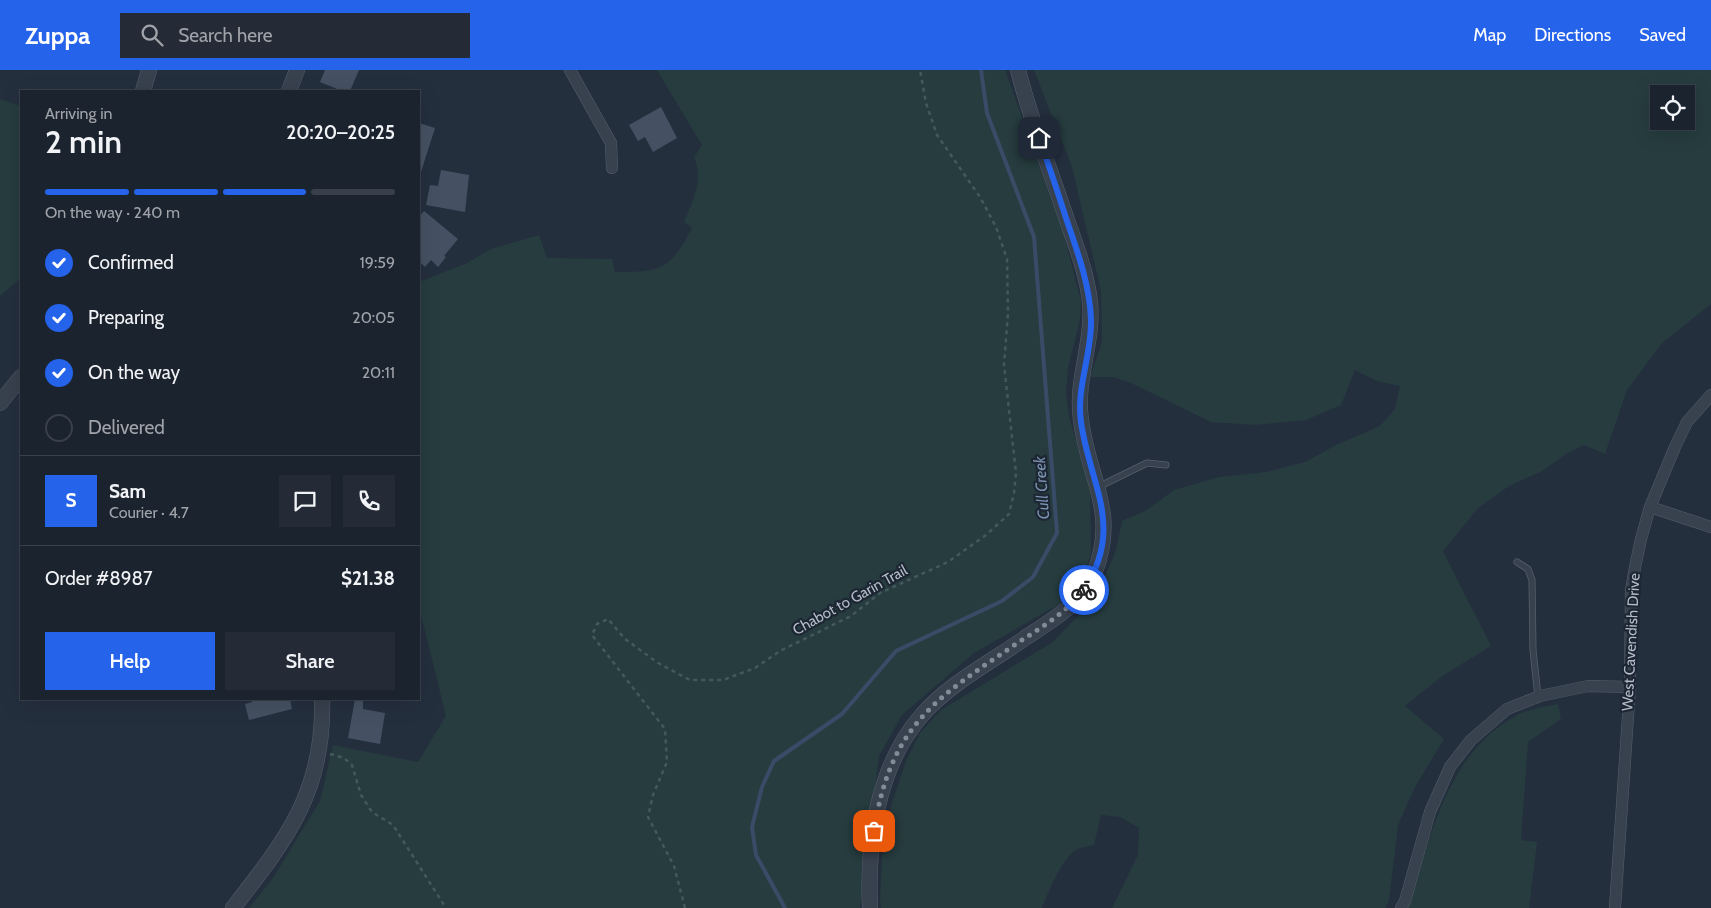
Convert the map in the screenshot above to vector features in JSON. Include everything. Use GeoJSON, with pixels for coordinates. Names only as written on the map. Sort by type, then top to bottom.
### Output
{"type":"FeatureCollection","features":[{"type":"Feature","properties":{"kind":"street"},"geometry":{"type":"LineString","coordinates":[[143,90],[149,70]]}},
{"type":"Feature","properties":{"kind":"street"},"geometry":{"type":"LineString","coordinates":[[288,90],[297,70]]}},
{"type":"Feature","properties":{"kind":"street"},"geometry":{"type":"LineString","coordinates":[[570,70],[611,143],[612,168]]}},
{"type":"Feature","properties":{"kind":"street"},"geometry":{"type":"LineString","coordinates":[[870,908],[870,878],[875,819],[882,790],[899,748],[923,713],[942,696],[962,680],[1058,616],[1083,591],[1093,577],[1104,538],[1104,520],[1098,487],[1083,434],[1080,410],[1080,396],[1091,328],[1086,282],[1018,70]]}},
{"type":"Feature","properties":{"kind":"street"},"geometry":{"type":"LineString","coordinates":[[0,403],[20,378]]}},
{"type":"Feature","properties":{"kind":"street","name":"West Cavendish Drive"},"geometry":{"type":"LineString","coordinates":[[1615,908],[1630,686],[1631,591],[1640,539],[1650,507],[1687,422],[1711,395]]}},
{"type":"Feature","properties":{"kind":"street"},"geometry":{"type":"LineString","coordinates":[[1650,507],[1711,527]]}},
{"type":"Feature","properties":{"kind":"street"},"geometry":{"type":"LineString","coordinates":[[1402,908],[1430,812],[1450,767],[1471,740],[1507,710],[1538,697],[1588,686],[1630,686]]}},
{"type":"Feature","properties":{"kind":"street"},"geometry":{"type":"LineString","coordinates":[[233,908],[281,845],[293,826],[310,785],[318,753],[321,735],[322,700]]}},
{"type":"Feature","properties":{"kind":"lane"},"geometry":{"type":"LineString","coordinates":[[1098,487],[1147,463],[1166,465]]}},
{"type":"Feature","properties":{"kind":"lane"},"geometry":{"type":"LineString","coordinates":[[1517,562],[1528,569],[1532,580],[1533,650],[1538,697]]}},
{"type":"Feature","properties":{"kind":"path","name":"Chabot to Garin Trail"},"geometry":{"type":"LineString","coordinates":[[686,908],[674,866],[648,818],[653,795],[667,762],[665,729],[592,635],[597,624],[608,619],[625,639],[658,663],[690,680],[723,680],[755,668],[780,651],[850,616],[880,593],[948,562],[986,535],[1009,514],[1016,472],[1004,366],[1008,305],[1007,259],[996,226],[980,197],[937,135],[926,102],[920,70]]}},
{"type":"Feature","properties":{"kind":"path"},"geometry":{"type":"LineString","coordinates":[[318,753],[344,758],[352,765],[361,795],[372,812],[393,825],[446,908]]}},
{"type":"Feature","properties":{"kind":"green space"},"geometry":{"type":"Polygon","coordinates":[[[657,70],[1005,70],[1064,235],[1081,301],[1080,320],[1068,368],[1066,393],[1069,417],[1090,487],[1091,552],[1086,570],[1066,600],[974,653],[902,715],[879,756],[860,908],[249,908],[273,878],[320,801],[333,745],[418,762],[446,716],[420,611],[420,282],[465,264],[491,249],[539,235],[547,258],[612,259],[615,272],[643,271],[662,266],[677,253],[692,228],[684,222],[694,198],[698,182],[697,166],[694,157],[702,145],[657,70]]]}},
{"type":"Feature","properties":{"kind":"green space"},"geometry":{"type":"Polygon","coordinates":[[[1034,70],[1711,70],[1711,304],[1662,343],[1627,390],[1605,454],[1584,445],[1566,454],[1542,471],[1509,486],[1478,508],[1443,551],[1491,646],[1441,677],[1405,706],[1444,739],[1415,787],[1398,825],[1389,901],[1385,908],[1112,908],[1138,855],[1139,828],[1120,817],[1101,815],[1094,845],[1078,849],[1067,859],[1057,875],[1042,908],[881,908],[882,855],[889,812],[906,761],[920,733],[941,710],[1053,642],[1097,596],[1116,550],[1122,521],[1147,510],[1174,490],[1219,477],[1266,472],[1305,462],[1336,445],[1380,426],[1395,409],[1400,386],[1377,381],[1355,370],[1341,405],[1306,420],[1254,425],[1211,422],[1131,383],[1114,377],[1090,377],[1102,342],[1101,291],[1072,167],[1034,70]]]}},
{"type":"Feature","properties":{"kind":"green space"},"geometry":{"type":"Polygon","coordinates":[[[0,99],[20,106],[20,279],[0,296],[0,99]]]}},
{"type":"Feature","properties":{"kind":"green space"},"geometry":{"type":"Polygon","coordinates":[[[1558,704],[1561,719],[1528,742],[1521,840],[1537,842],[1529,908],[1407,908],[1433,828],[1444,801],[1456,776],[1472,754],[1491,734],[1519,714],[1558,704]]]}},
{"type":"Feature","properties":{"kind":"building"},"geometry":{"type":"Polygon","coordinates":[[[325,70],[359,70],[350,90],[340,90],[320,82],[325,70]]]}},
{"type":"Feature","properties":{"kind":"building"},"geometry":{"type":"Polygon","coordinates":[[[661,107],[677,138],[653,152],[645,137],[638,141],[629,125],[661,107]]]}},
{"type":"Feature","properties":{"kind":"building"},"geometry":{"type":"Polygon","coordinates":[[[420,123],[435,128],[420,172],[420,123]]]}},
{"type":"Feature","properties":{"kind":"building"},"geometry":{"type":"Polygon","coordinates":[[[441,170],[469,175],[465,212],[426,205],[430,185],[438,186],[441,170]]]}},
{"type":"Feature","properties":{"kind":"building"},"geometry":{"type":"Polygon","coordinates":[[[424,211],[458,239],[444,256],[446,257],[438,267],[431,260],[425,267],[420,262],[420,216],[424,211]]]}},
{"type":"Feature","properties":{"kind":"building"},"geometry":{"type":"Polygon","coordinates":[[[252,700],[290,700],[292,709],[249,720],[245,704],[252,702],[252,700]]]}},
{"type":"Feature","properties":{"kind":"building"},"geometry":{"type":"Polygon","coordinates":[[[355,700],[363,700],[363,709],[385,713],[380,744],[348,738],[355,700]]]}},
{"type":"Feature","properties":{"kind":"waterway","name":"Cull Creek"},"geometry":{"type":"LineString","coordinates":[[785,908],[756,855],[752,827],[762,787],[774,761],[842,714],[896,651],[1002,601],[1033,577],[1057,533],[1034,237],[987,113],[981,70]]}},
{"type":"Feature","properties":{"kind":"way so far"},"geometry":{"type":"LineString","coordinates":[[874,831],[882,790],[890,768],[908,732],[923,713],[962,680],[1058,616],[1084,590]]}},
{"type":"Feature","properties":{"kind":"route"},"geometry":{"type":"LineString","coordinates":[[1039,138],[1080,261],[1090,300],[1091,328],[1083,372],[1080,410],[1083,434],[1102,506],[1104,538],[1093,577],[1084,590]]}}]}
